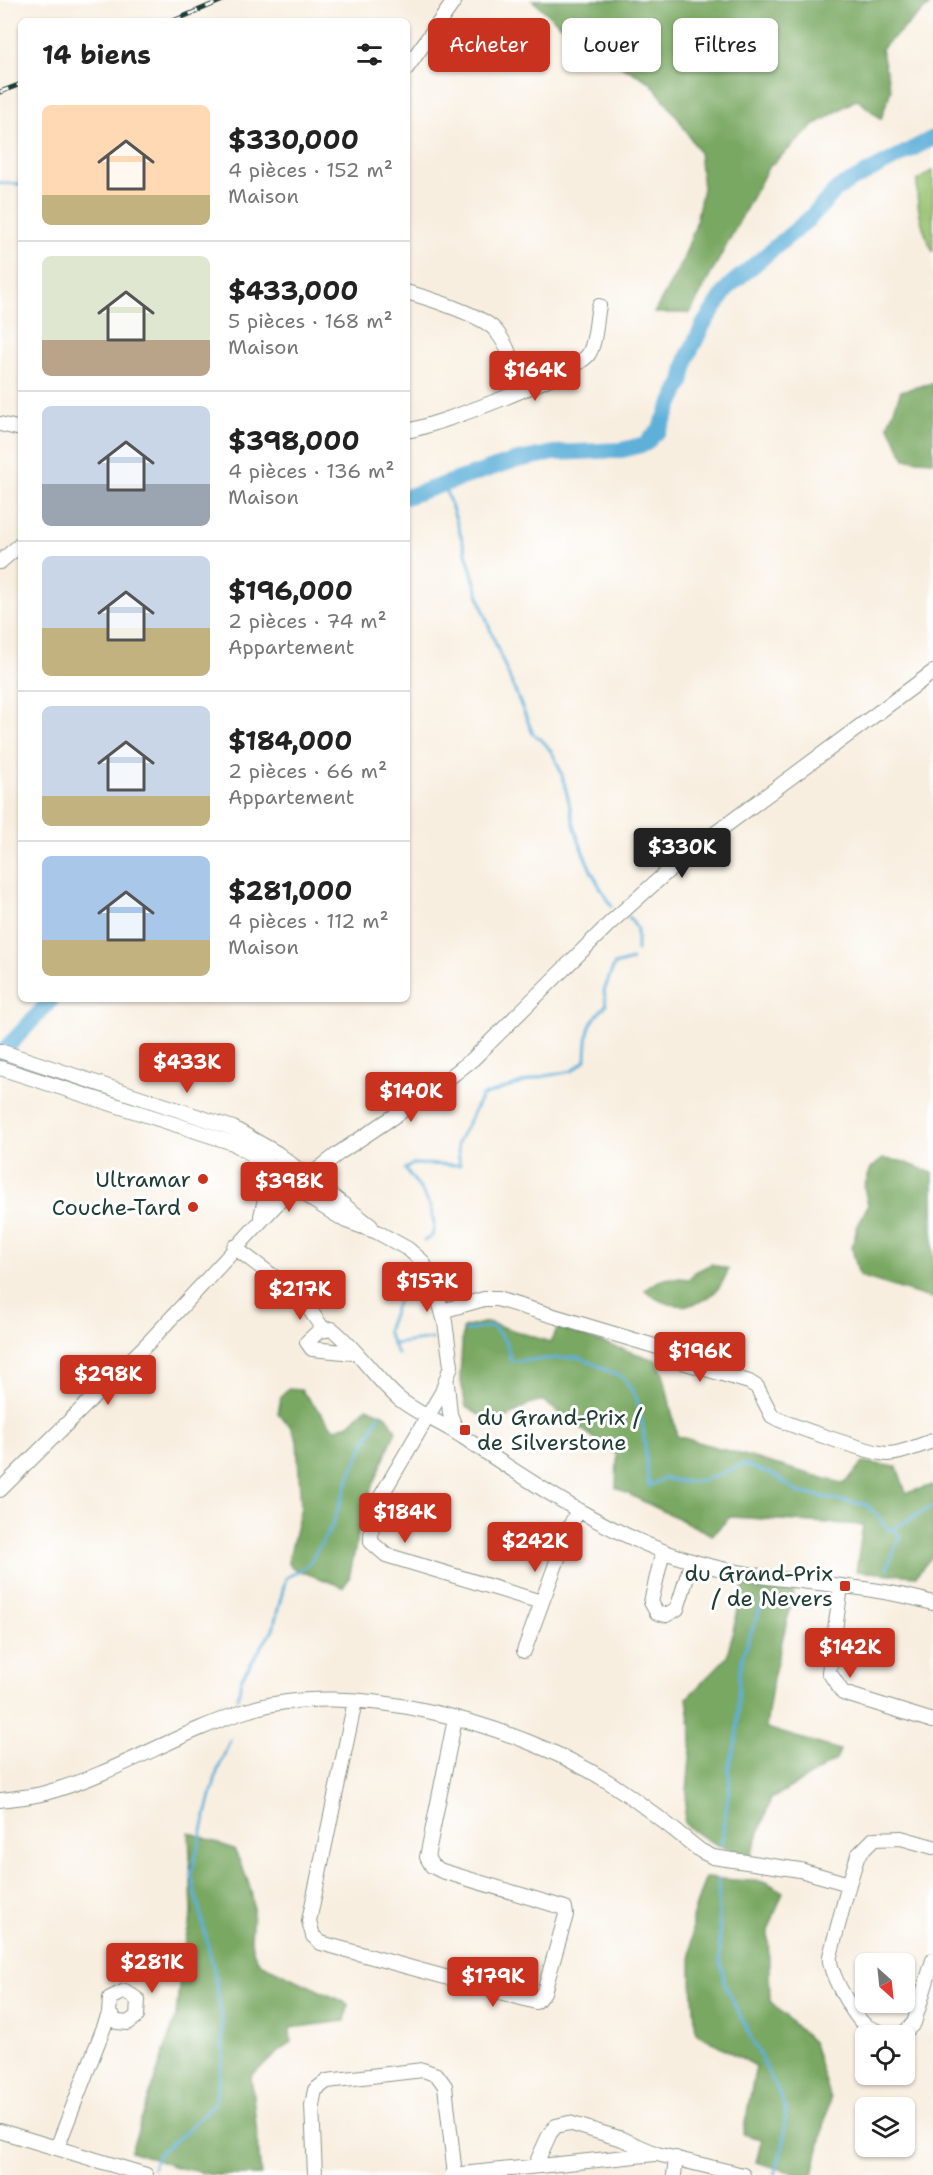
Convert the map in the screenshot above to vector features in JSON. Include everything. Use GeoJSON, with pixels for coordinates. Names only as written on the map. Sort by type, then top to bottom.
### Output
{"type":"FeatureCollection","features":[{"type":"Feature","properties":{"kind":"street"},"geometry":{"type":"LineString","coordinates":[[410,63],[455,0]]}},
{"type":"Feature","properties":{"kind":"street"},"geometry":{"type":"LineString","coordinates":[[410,294],[482,321],[495,329],[512,357],[522,390]]}},
{"type":"Feature","properties":{"kind":"street"},"geometry":{"type":"LineString","coordinates":[[410,430],[566,372],[589,353],[599,306]]}},
{"type":"Feature","properties":{"kind":"street"},"geometry":{"type":"LineString","coordinates":[[0,424],[18,428]]}},
{"type":"Feature","properties":{"kind":"street"},"geometry":{"type":"LineString","coordinates":[[0,1490],[150,1341],[261,1218],[303,1181],[464,1067],[510,1026],[619,914],[693,849],[933,672]]}},
{"type":"Feature","properties":{"kind":"street"},"geometry":{"type":"LineString","coordinates":[[5,1053],[233,1128],[261,1142],[303,1181],[314,1201],[346,1221],[377,1232],[408,1249],[422,1261],[430,1274],[442,1311],[451,1353],[447,1384],[450,1414],[458,1434]]}},
{"type":"Feature","properties":{"kind":"street"},"geometry":{"type":"LineString","coordinates":[[0,1068],[218,1138],[250,1152],[303,1181]]}},
{"type":"Feature","properties":{"kind":"street"},"geometry":{"type":"LineString","coordinates":[[250,1152],[268,1187],[261,1218]]}},
{"type":"Feature","properties":{"kind":"street"},"geometry":{"type":"LineString","coordinates":[[234,1247],[301,1297],[323,1329],[334,1331],[397,1397],[578,1510],[663,1551],[692,1561],[746,1574],[933,1603]]}},
{"type":"Feature","properties":{"kind":"street"},"geometry":{"type":"LineString","coordinates":[[442,1311],[489,1298],[497,1299],[661,1348],[676,1360],[748,1382],[757,1387],[772,1416],[819,1433],[884,1454],[933,1441]]}},
{"type":"Feature","properties":{"kind":"street"},"geometry":{"type":"LineString","coordinates":[[323,1329],[308,1341],[309,1348],[354,1353]]}},
{"type":"Feature","properties":{"kind":"street"},"geometry":{"type":"LineString","coordinates":[[447,1384],[398,1465],[372,1515],[371,1542],[386,1555],[541,1602]]}},
{"type":"Feature","properties":{"kind":"street"},"geometry":{"type":"LineString","coordinates":[[524,1651],[578,1510]]}},
{"type":"Feature","properties":{"kind":"street"},"geometry":{"type":"LineString","coordinates":[[663,1551],[651,1602],[657,1613],[666,1615],[677,1609],[692,1561]]}},
{"type":"Feature","properties":{"kind":"street"},"geometry":{"type":"LineString","coordinates":[[841,1587],[829,1672],[837,1688],[843,1693],[933,1721]]}},
{"type":"Feature","properties":{"kind":"street"},"geometry":{"type":"LineString","coordinates":[[0,1800],[43,1794],[76,1783],[227,1718],[259,1707],[305,1701],[355,1701],[406,1707],[455,1719],[531,1743],[579,1765],[646,1806],[707,1855],[800,1870],[849,1884]]}},
{"type":"Feature","properties":{"kind":"street"},"geometry":{"type":"LineString","coordinates":[[355,1701],[309,1921],[313,1936],[321,1943],[536,2002],[544,1992],[566,1915],[565,1908],[442,1871],[432,1866],[427,1857],[455,1719]]}},
{"type":"Feature","properties":{"kind":"street"},"geometry":{"type":"LineString","coordinates":[[866,2025],[860,2020],[830,1967],[830,1956],[860,1851],[874,1839],[896,1837],[933,1847]]}},
{"type":"Feature","properties":{"kind":"street"},"geometry":{"type":"LineString","coordinates":[[912,2025],[933,1960]]}},
{"type":"Feature","properties":{"kind":"street"},"geometry":{"type":"LineString","coordinates":[[57,2148],[109,2014]]}},
{"type":"Feature","properties":{"kind":"street"},"geometry":{"type":"LineString","coordinates":[[315,2175],[312,2105],[315,2090],[327,2081],[423,2070],[437,2075],[445,2086],[454,2175],[657,2154]]}},
{"type":"Feature","properties":{"kind":"street"},"geometry":{"type":"LineString","coordinates":[[535,2166],[550,2133],[556,2126],[569,2123],[622,2139],[657,2154],[743,2175]]}},
{"type":"Feature","properties":{"kind":"street"},"geometry":{"type":"LineString","coordinates":[[0,2131],[146,2175]]}},
{"type":"Feature","properties":{"kind":"street"},"geometry":{"type":"LineString","coordinates":[[674,2175],[676,2158]]}},
{"type":"Feature","properties":{"kind":"green space"},"geometry":{"type":"Polygon","coordinates":[[[532,0],[933,0],[881,49],[891,90],[881,119],[857,99],[816,124],[768,168],[690,313],[654,313],[682,262],[695,227],[703,188],[699,152],[678,118],[650,82],[632,72],[661,72],[661,18],[562,18],[562,26],[532,0]]]}},
{"type":"Feature","properties":{"kind":"green space"},"geometry":{"type":"Polygon","coordinates":[[[933,170],[933,252],[920,218],[917,181],[933,170]]]}},
{"type":"Feature","properties":{"kind":"green space"},"geometry":{"type":"Polygon","coordinates":[[[933,383],[933,461],[905,459],[888,425],[901,391],[933,383]]]}},
{"type":"Feature","properties":{"kind":"green space"},"geometry":{"type":"Polygon","coordinates":[[[883,1159],[901,1161],[933,1173],[933,1299],[859,1276],[852,1248],[857,1227],[868,1205],[864,1187],[871,1168],[883,1159]]]}},
{"type":"Feature","properties":{"kind":"green space"},"geometry":{"type":"Polygon","coordinates":[[[711,1264],[728,1269],[714,1293],[704,1300],[681,1306],[668,1304],[645,1290],[666,1279],[689,1279],[695,1272],[711,1264]]]}},
{"type":"Feature","properties":{"kind":"green space"},"geometry":{"type":"Polygon","coordinates":[[[487,1322],[550,1342],[558,1328],[656,1360],[663,1373],[677,1436],[844,1484],[864,1462],[897,1467],[906,1493],[933,1485],[933,1555],[916,1576],[856,1571],[863,1525],[730,1517],[712,1535],[616,1488],[617,1455],[543,1401],[529,1404],[510,1416],[496,1420],[485,1418],[466,1407],[460,1376],[463,1328],[487,1322]]]}},
{"type":"Feature","properties":{"kind":"green space"},"geometry":{"type":"Polygon","coordinates":[[[287,1389],[301,1390],[334,1429],[349,1424],[367,1407],[387,1416],[396,1430],[363,1510],[349,1579],[343,1587],[292,1568],[288,1562],[301,1507],[297,1441],[291,1427],[278,1413],[281,1397],[287,1389]]]}},
{"type":"Feature","properties":{"kind":"green space"},"geometry":{"type":"Polygon","coordinates":[[[744,1583],[794,1592],[773,1678],[766,1728],[840,1750],[836,1760],[771,1799],[751,1855],[715,1844],[684,1823],[692,1737],[687,1698],[727,1657],[744,1583]]]}},
{"type":"Feature","properties":{"kind":"green space"},"geometry":{"type":"Polygon","coordinates":[[[189,1832],[234,1849],[252,1896],[251,1942],[255,1956],[260,1963],[348,2004],[345,2021],[290,2028],[291,2042],[251,2076],[261,2175],[213,2175],[176,2167],[131,2151],[176,2016],[183,1950],[192,1914],[189,1832]]]}},
{"type":"Feature","properties":{"kind":"green space"},"geometry":{"type":"Polygon","coordinates":[[[705,1878],[767,1882],[783,1892],[768,1931],[770,2001],[813,2043],[830,2099],[813,2175],[801,2175],[756,2162],[762,2139],[743,2134],[756,2066],[696,2033],[691,1973],[692,1918],[705,1878]]]}},
{"type":"Feature","properties":{"kind":"waterway"},"geometry":{"type":"LineString","coordinates":[[410,496],[513,461],[554,453],[622,450],[645,444],[659,430],[682,382],[687,358],[703,325],[729,286],[810,218],[838,188],[933,138]]}},
{"type":"Feature","properties":{"kind":"waterway"},"geometry":{"type":"LineString","coordinates":[[0,183],[18,184]]}},
{"type":"Feature","properties":{"kind":"waterway"},"geometry":{"type":"LineString","coordinates":[[444,486],[497,647],[533,734],[552,752],[558,764],[583,852],[612,906]]}},
{"type":"Feature","properties":{"kind":"waterway"},"geometry":{"type":"LineString","coordinates":[[629,917],[637,929],[637,950]]}},
{"type":"Feature","properties":{"kind":"waterway"},"geometry":{"type":"LineString","coordinates":[[424,1241],[432,1236],[434,1227],[431,1209],[405,1169],[413,1164],[460,1165],[457,1144],[482,1096],[540,1077],[572,1071],[586,1060],[589,1030],[606,1005],[604,991],[614,965],[632,960]]}},
{"type":"Feature","properties":{"kind":"waterway"},"geometry":{"type":"LineString","coordinates":[[0,1055],[49,1002]]}},
{"type":"Feature","properties":{"kind":"waterway"},"geometry":{"type":"LineString","coordinates":[[408,1272],[387,1331],[393,1344],[432,1339]]}},
{"type":"Feature","properties":{"kind":"waterway"},"geometry":{"type":"LineString","coordinates":[[465,1331],[493,1326],[507,1344],[511,1361],[578,1357],[624,1378],[637,1399],[643,1427],[649,1486],[665,1478],[686,1482],[705,1479],[743,1464],[776,1476],[797,1492],[867,1505],[890,1531],[933,1506]]}},
{"type":"Feature","properties":{"kind":"waterway"},"geometry":{"type":"LineString","coordinates":[[393,1345],[398,1354]]}},
{"type":"Feature","properties":{"kind":"waterway"},"geometry":{"type":"LineString","coordinates":[[238,1698],[241,1679],[273,1629],[286,1578],[307,1566],[332,1526],[353,1468],[379,1415]]}},
{"type":"Feature","properties":{"kind":"waterway"},"geometry":{"type":"LineString","coordinates":[[887,1568],[900,1537],[894,1529]]}},
{"type":"Feature","properties":{"kind":"waterway"},"geometry":{"type":"LineString","coordinates":[[721,1845],[730,1783],[728,1769],[737,1738],[739,1674],[744,1651],[763,1602]]}},
{"type":"Feature","properties":{"kind":"waterway"},"geometry":{"type":"LineString","coordinates":[[153,2168],[158,2154],[182,2135],[215,2103],[223,2055],[222,2019],[214,1971],[191,1874],[217,1772],[230,1740]]}},
{"type":"Feature","properties":{"kind":"waterway"},"geometry":{"type":"LineString","coordinates":[[718,1879],[720,1957],[725,1985],[786,2108],[783,2145],[774,2175]]}},
{"type":"Feature","properties":{"kind":"railway"},"geometry":{"type":"LineString","coordinates":[[180,18],[223,0]]}},
{"type":"Feature","properties":{"kind":"railway"},"geometry":{"type":"LineString","coordinates":[[0,92],[18,85]]}},
{"type":"Feature","properties":{"kind":"place","name":"Ultramar"},"geometry":{"type":"Point","coordinates":[203,1179]}},
{"type":"Feature","properties":{"kind":"place","name":"Couche-Tard"},"geometry":{"type":"Point","coordinates":[193,1207]}},
{"type":"Feature","properties":{"kind":"place","name":"du Grand-Prix / de Silverstone"},"geometry":{"type":"Point","coordinates":[465,1430]}},
{"type":"Feature","properties":{"kind":"place","name":"du Grand-Prix / de Nevers"},"geometry":{"type":"Point","coordinates":[845,1586]}}]}
